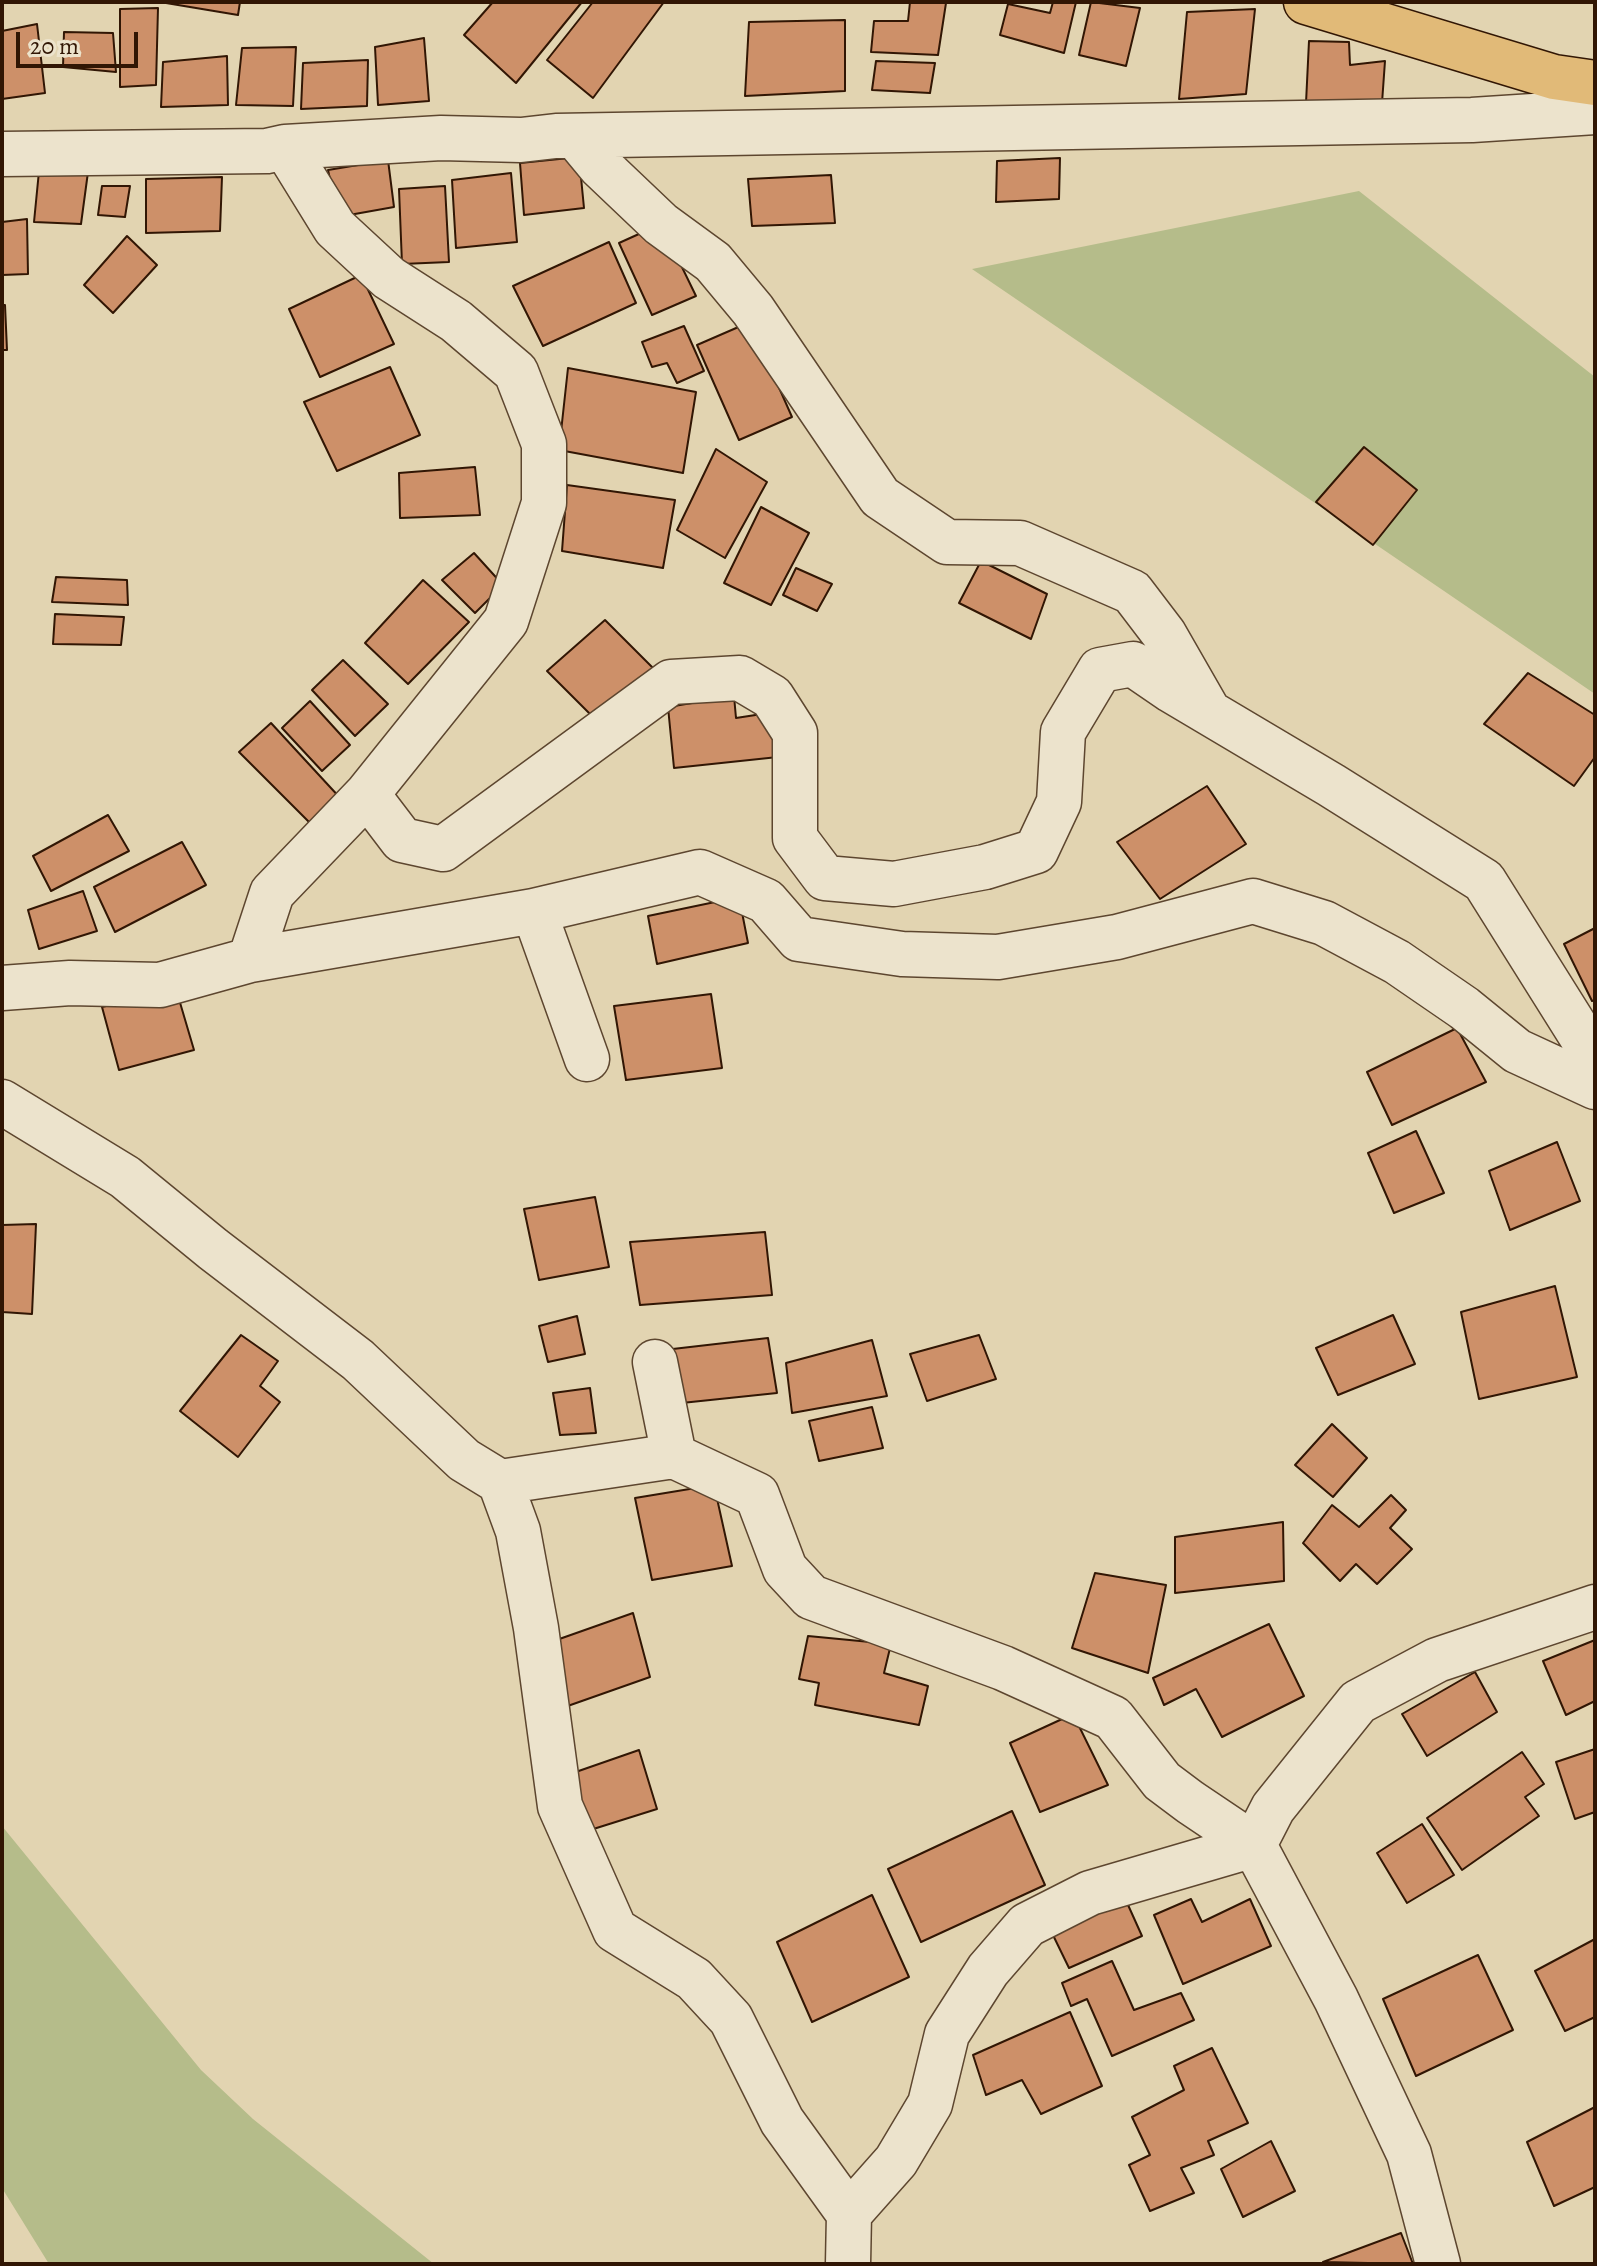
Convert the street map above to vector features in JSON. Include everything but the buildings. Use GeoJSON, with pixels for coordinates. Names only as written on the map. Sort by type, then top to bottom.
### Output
{"type":"FeatureCollection","features":[{"type":"Feature","properties":{"kind":"main road"},"geometry":{"type":"LineString","coordinates":[[1306,2],[1554,77],[1595,83]]}},
{"type":"Feature","properties":{"kind":"street"},"geometry":{"type":"LineString","coordinates":[[2,154],[267,151],[285,147],[441,138],[521,140],[1472,120],[1595,112]]}},
{"type":"Feature","properties":{"kind":"street"},"geometry":{"type":"LineString","coordinates":[[576,137],[600,166],[661,224],[713,262],[753,310],[880,497],[947,542],[1020,543],[1132,592],[1164,634],[1210,714]]}},
{"type":"Feature","properties":{"kind":"street"},"geometry":{"type":"LineString","coordinates":[[250,960],[272,893],[367,794],[506,621],[544,503],[544,444],[516,372],[456,321],[389,278],[335,228],[285,147]]}},
{"type":"Feature","properties":{"kind":"street"},"geometry":{"type":"LineString","coordinates":[[367,794],[402,840],[443,849],[671,682],[740,678],[772,697],[795,733],[795,838],[825,878],[894,884],[985,867],[1036,851],[1059,802],[1063,732],[1100,670],[1133,664],[1484,881],[1595,1058]]}},
{"type":"Feature","properties":{"kind":"street"},"geometry":{"type":"LineString","coordinates":[[2,988],[70,983],[160,985],[250,960],[534,911],[700,872],[766,901],[799,939],[902,954],[998,957],[1117,937],[1253,901],[1324,923],[1397,962],[1464,1008],[1517,1051],[1595,1087]]}},
{"type":"Feature","properties":{"kind":"street"},"geometry":{"type":"LineString","coordinates":[[534,911],[587,1059]]}},
{"type":"Feature","properties":{"kind":"street"},"geometry":{"type":"LineString","coordinates":[[2,1102],[125,1177],[358,1360],[464,1460],[500,1482],[518,1531],[531,1600],[560,1806],[615,1930],[694,1979],[731,2019],[782,2121],[849,2214],[848,2264]]}},
{"type":"Feature","properties":{"kind":"street"},"geometry":{"type":"LineString","coordinates":[[655,1362],[674,1456]]}},
{"type":"Feature","properties":{"kind":"street"},"geometry":{"type":"LineString","coordinates":[[500,1482],[674,1456],[757,1495],[785,1569],[811,1597],[1003,1668],[1113,1718],[1162,1781],[1254,1845],[1336,1999],[1409,2154],[1438,2264]]}},
{"type":"Feature","properties":{"kind":"street"},"geometry":{"type":"LineString","coordinates":[[849,2214],[896,2161],[930,2104],[947,2034],[988,1970],[1027,1925],[1090,1893],[1254,1845],[1273,1808],[1358,1702],[1437,1660],[1595,1607]]}},
{"type":"Feature","properties":{"kind":"green space"},"geometry":{"type":"Polygon","coordinates":[[[1359,191],[1595,377],[1595,694],[972,269],[1359,191]]]}},
{"type":"Feature","properties":{"kind":"green space"},"geometry":{"type":"Polygon","coordinates":[[[2,1826],[201,2070],[253,2119],[434,2264],[49,2264],[2,2188],[2,1826]]]}}]}
